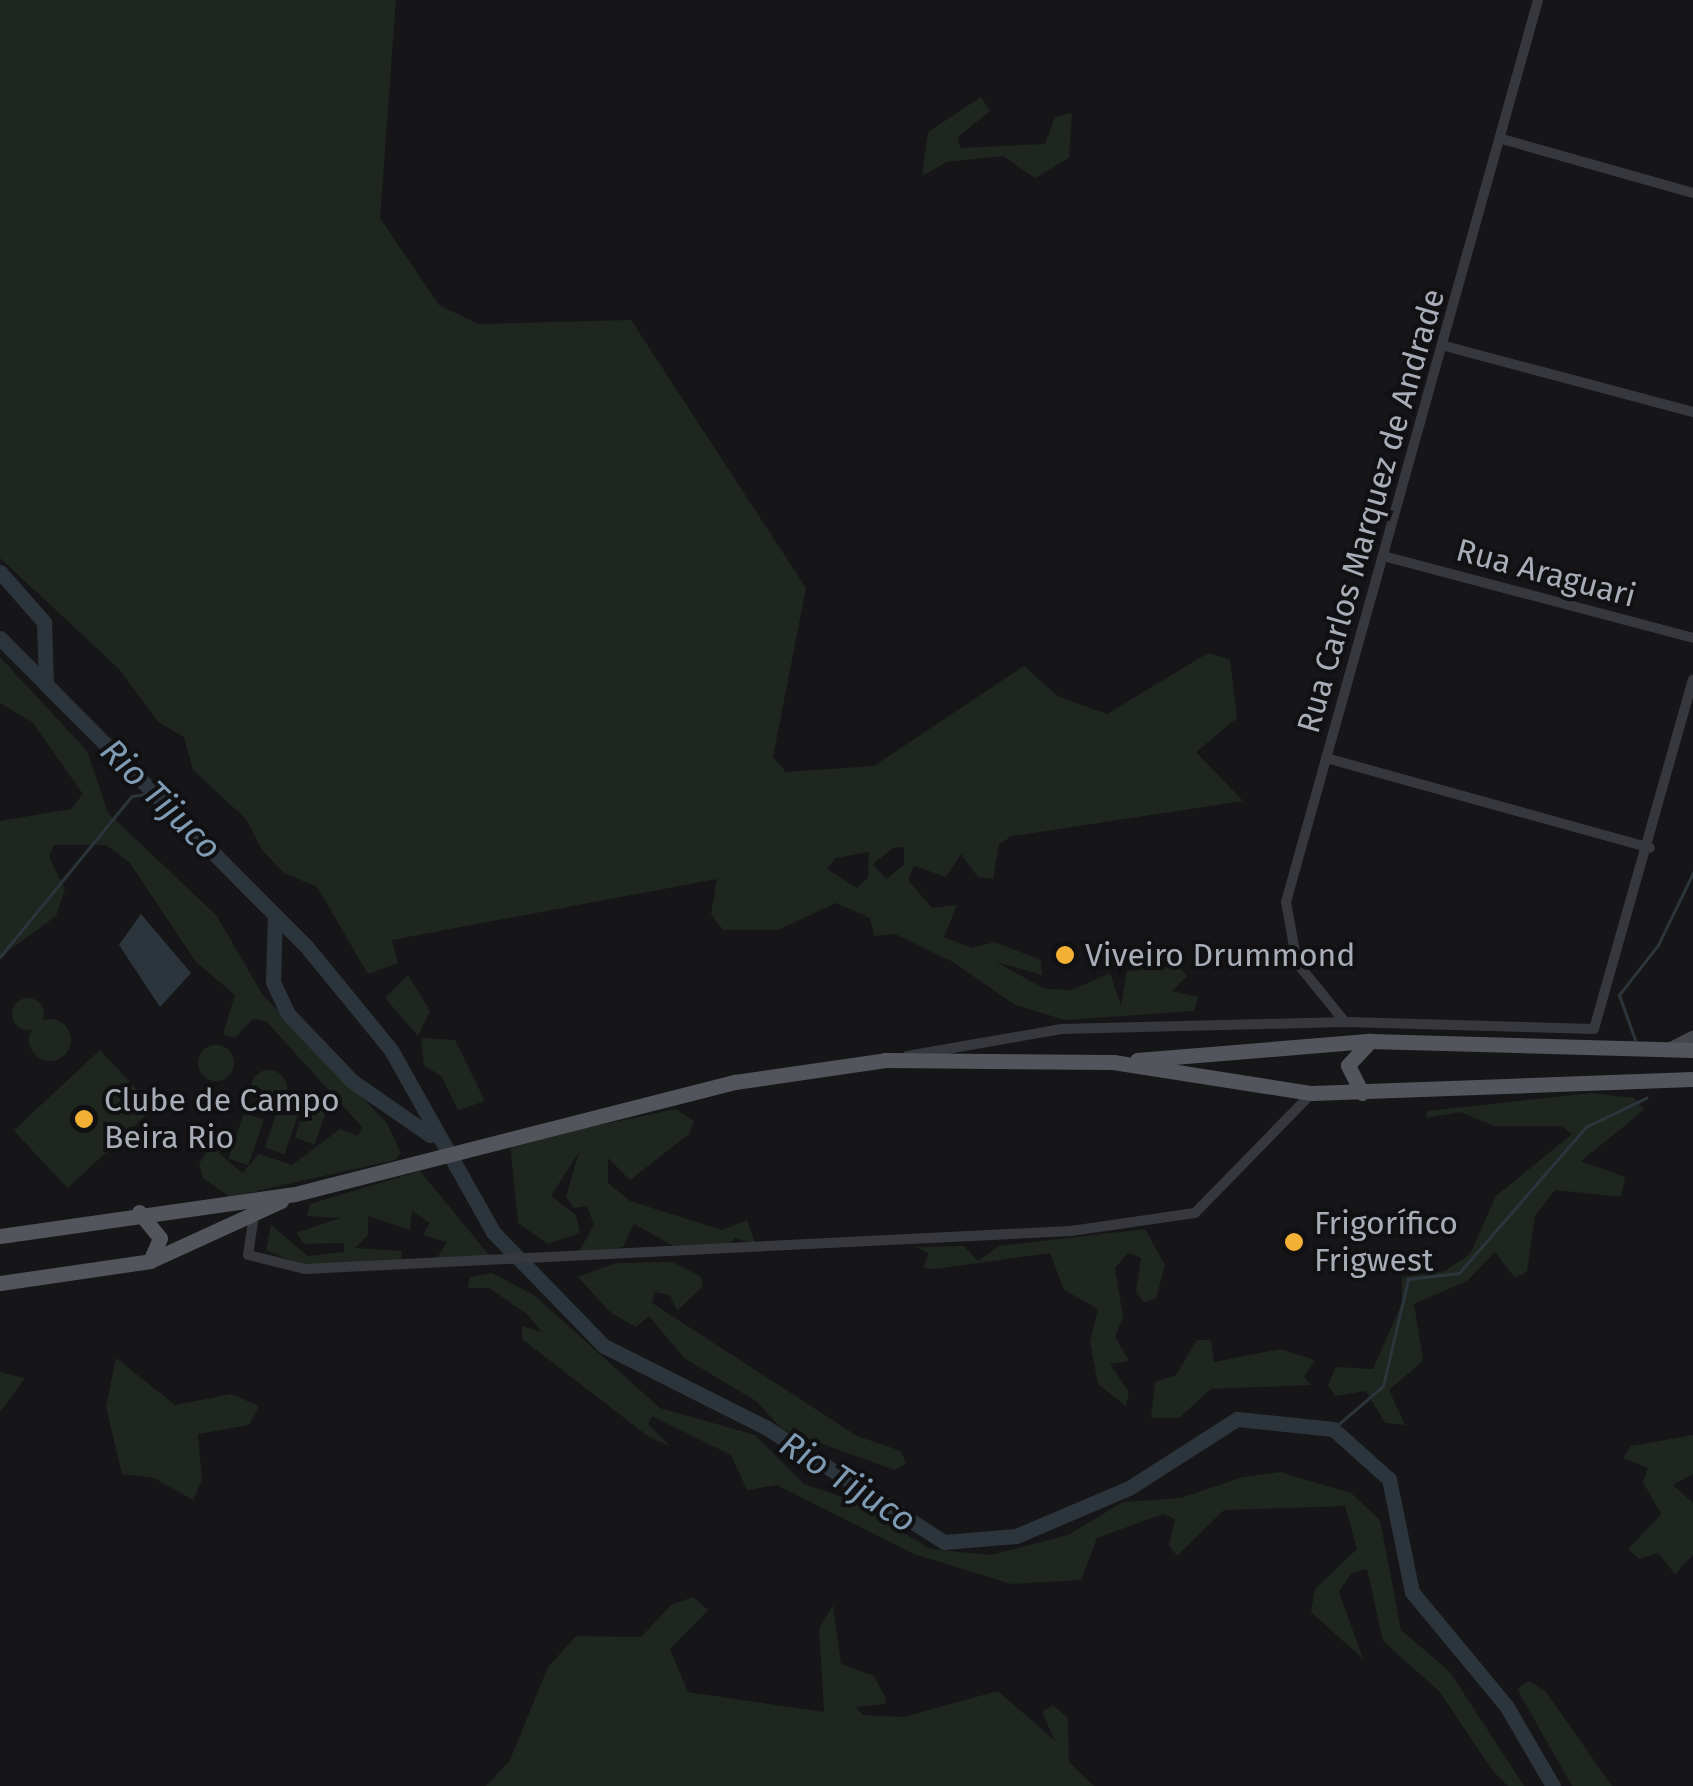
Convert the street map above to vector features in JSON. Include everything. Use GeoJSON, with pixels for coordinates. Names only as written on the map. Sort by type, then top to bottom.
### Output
{"type":"FeatureCollection","features":[{"type":"Feature","properties":{"kind":"main road"},"geometry":{"type":"LineString","coordinates":[[1669,1050],[1693,1038]]}},
{"type":"Feature","properties":{"kind":"main road"},"geometry":{"type":"LineString","coordinates":[[1362,1092],[1348,1066],[1370,1041]]}},
{"type":"Feature","properties":{"kind":"main road"},"geometry":{"type":"LineString","coordinates":[[0,1236],[139,1212],[295,1194],[735,1082],[885,1060],[1113,1062],[1370,1041],[1693,1050]]}},
{"type":"Feature","properties":{"kind":"main road"},"geometry":{"type":"LineString","coordinates":[[1113,1062],[1312,1093],[1693,1080]]}},
{"type":"Feature","properties":{"kind":"main road"},"geometry":{"type":"LineString","coordinates":[[2,1285],[150,1261],[295,1194]]}},
{"type":"Feature","properties":{"kind":"main road"},"geometry":{"type":"LineString","coordinates":[[139,1212],[160,1238],[150,1261]]}},
{"type":"Feature","properties":{"kind":"street","name":"Rua Carlos Marquez de Andrade"},"geometry":{"type":"LineString","coordinates":[[1346,1022],[1297,963],[1286,923],[1326,758],[1387,557],[1538,0]]}},
{"type":"Feature","properties":{"kind":"street"},"geometry":{"type":"LineString","coordinates":[[1502,139],[1693,193]]}},
{"type":"Feature","properties":{"kind":"street"},"geometry":{"type":"LineString","coordinates":[[1445,346],[1693,412]]}},
{"type":"Feature","properties":{"kind":"street","name":"Rua Araguari"},"geometry":{"type":"LineString","coordinates":[[1387,557],[1693,638]]}},
{"type":"Feature","properties":{"kind":"street"},"geometry":{"type":"LineString","coordinates":[[885,1060],[1062,1029],[1346,1022],[1598,1026],[1650,848],[1693,680]]}},
{"type":"Feature","properties":{"kind":"street"},"geometry":{"type":"LineString","coordinates":[[1326,758],[1650,848]]}},
{"type":"Feature","properties":{"kind":"street"},"geometry":{"type":"LineString","coordinates":[[254,1214],[246,1250],[270,1267],[603,1258],[1184,1218],[1312,1093]]}},
{"type":"Feature","properties":{"kind":"shaded area"},"geometry":{"type":"Polygon","coordinates":[[[0,0],[396,0],[380,218],[439,305],[478,324],[631,320],[806,588],[773,757],[786,772],[874,766],[1024,666],[1059,697],[1107,714],[1208,653],[1230,659],[1237,718],[1196,752],[1243,801],[1012,836],[999,844],[993,879],[978,877],[961,854],[946,877],[914,866],[908,880],[932,908],[957,905],[944,937],[972,948],[995,942],[1041,960],[1042,975],[996,962],[1045,989],[1072,990],[1110,973],[1121,1006],[1127,971],[1178,966],[1187,976],[1172,991],[1198,997],[1194,1011],[1065,1020],[1015,1005],[953,962],[895,934],[874,936],[870,918],[836,903],[778,930],[723,930],[711,914],[717,879],[392,940],[398,963],[368,974],[317,887],[284,873],[262,850],[246,819],[193,770],[184,737],[158,722],[120,670],[0,558],[0,0]],[[904,847],[893,848],[873,864],[886,879],[904,865],[904,847]],[[869,852],[835,858],[827,869],[857,888],[868,878],[869,852]]]}},
{"type":"Feature","properties":{"kind":"shaded area"},"geometry":{"type":"Polygon","coordinates":[[[981,97],[990,111],[958,137],[960,148],[1045,144],[1055,117],[1072,113],[1069,158],[1035,178],[1003,156],[947,162],[922,176],[928,132],[981,97]]]}},
{"type":"Feature","properties":{"kind":"shaded area"},"geometry":{"type":"Polygon","coordinates":[[[0,657],[87,751],[108,813],[217,916],[262,994],[386,1122],[401,1153],[395,1160],[230,1197],[203,1178],[199,1164],[211,1146],[242,1173],[259,1154],[292,1165],[340,1129],[358,1136],[362,1127],[266,1021],[253,1019],[235,1038],[223,1034],[235,995],[196,962],[130,863],[106,845],[54,845],[49,857],[65,889],[56,916],[0,957],[0,821],[71,809],[83,794],[32,722],[0,703],[0,657]]]}},
{"type":"Feature","properties":{"kind":"shaded area"},"geometry":{"type":"Polygon","coordinates":[[[141,914],[191,973],[160,1007],[119,945],[141,914]]]}},
{"type":"Feature","properties":{"kind":"shaded area"},"geometry":{"type":"Polygon","coordinates":[[[408,975],[430,1011],[418,1036],[385,998],[408,975]]]}},
{"type":"Feature","properties":{"kind":"shaded area"},"geometry":{"type":"Polygon","coordinates":[[[28,998],[40,1002],[44,1014],[40,1026],[28,1030],[16,1026],[12,1014],[16,1002],[28,998]]]}},
{"type":"Feature","properties":{"kind":"shaded area"},"geometry":{"type":"Polygon","coordinates":[[[50,1019],[65,1025],[71,1040],[65,1055],[50,1061],[35,1055],[29,1040],[35,1025],[50,1019]]]}},
{"type":"Feature","properties":{"kind":"shaded area"},"geometry":{"type":"Polygon","coordinates":[[[421,1038],[455,1040],[485,1101],[458,1110],[442,1077],[424,1065],[421,1038]]]}},
{"type":"Feature","properties":{"kind":"shaded area"},"geometry":{"type":"Polygon","coordinates":[[[216,1045],[229,1050],[234,1063],[229,1076],[216,1081],[203,1076],[198,1063],[203,1050],[216,1045]]]}},
{"type":"Feature","properties":{"kind":"shaded area","name":"Clube de Campo Beira Rio"},"geometry":{"type":"Polygon","coordinates":[[[100,1050],[154,1108],[68,1188],[14,1130],[100,1050]]]}},
{"type":"Feature","properties":{"kind":"shaded area"},"geometry":{"type":"Polygon","coordinates":[[[269,1070],[282,1075],[287,1088],[282,1101],[269,1106],[256,1101],[251,1088],[256,1075],[269,1070]]]}},
{"type":"Feature","properties":{"kind":"shaded area"},"geometry":{"type":"Polygon","coordinates":[[[1591,1093],[1634,1098],[1644,1110],[1581,1161],[1625,1177],[1621,1197],[1555,1190],[1535,1216],[1527,1272],[1515,1278],[1495,1252],[1467,1281],[1414,1304],[1423,1361],[1389,1390],[1405,1425],[1385,1423],[1366,1391],[1335,1396],[1328,1385],[1336,1367],[1373,1369],[1402,1303],[1402,1277],[1445,1271],[1470,1254],[1496,1196],[1572,1134],[1561,1126],[1494,1126],[1460,1112],[1426,1118],[1427,1111],[1591,1093]]]}},
{"type":"Feature","properties":{"kind":"shaded area"},"geometry":{"type":"Polygon","coordinates":[[[309,1096],[329,1103],[315,1144],[295,1138],[309,1096]]]}},
{"type":"Feature","properties":{"kind":"shaded area"},"geometry":{"type":"Polygon","coordinates":[[[280,1103],[300,1110],[285,1154],[265,1147],[280,1103]]]}},
{"type":"Feature","properties":{"kind":"shaded area"},"geometry":{"type":"Polygon","coordinates":[[[676,1109],[694,1121],[689,1134],[630,1180],[608,1158],[608,1183],[630,1201],[722,1230],[747,1220],[756,1245],[735,1238],[722,1251],[679,1249],[634,1224],[623,1247],[577,1255],[594,1225],[587,1206],[574,1208],[566,1197],[579,1152],[551,1196],[576,1215],[580,1233],[548,1244],[518,1223],[510,1144],[676,1109]]]}},
{"type":"Feature","properties":{"kind":"shaded area"},"geometry":{"type":"Polygon","coordinates":[[[244,1113],[264,1120],[248,1165],[228,1158],[244,1113]]]}},
{"type":"Feature","properties":{"kind":"shaded area"},"geometry":{"type":"Polygon","coordinates":[[[420,1171],[494,1261],[434,1263],[447,1242],[423,1235],[430,1223],[412,1211],[410,1230],[368,1216],[368,1235],[355,1248],[402,1251],[400,1263],[308,1268],[266,1250],[271,1225],[308,1256],[344,1252],[344,1243],[304,1244],[296,1233],[340,1218],[307,1216],[310,1204],[420,1171]]]}},
{"type":"Feature","properties":{"kind":"shaded area"},"geometry":{"type":"Polygon","coordinates":[[[1145,1229],[1165,1265],[1156,1299],[1144,1302],[1136,1291],[1141,1258],[1128,1253],[1115,1268],[1123,1317],[1115,1337],[1129,1361],[1110,1364],[1129,1392],[1126,1406],[1098,1384],[1090,1342],[1098,1309],[1064,1290],[1050,1253],[936,1269],[923,1268],[929,1253],[916,1247],[964,1246],[978,1261],[999,1246],[1145,1229]]]}},
{"type":"Feature","properties":{"kind":"shaded area"},"geometry":{"type":"Polygon","coordinates":[[[672,1262],[700,1276],[703,1286],[677,1311],[670,1295],[655,1292],[652,1303],[857,1436],[901,1451],[906,1464],[894,1470],[782,1429],[756,1401],[684,1358],[649,1316],[636,1327],[611,1313],[578,1277],[616,1263],[672,1262]]]}},
{"type":"Feature","properties":{"kind":"shaded area"},"geometry":{"type":"Polygon","coordinates":[[[492,1273],[534,1295],[660,1408],[755,1435],[804,1484],[848,1499],[930,1549],[991,1555],[1068,1535],[1123,1502],[1181,1498],[1243,1477],[1280,1472],[1351,1493],[1380,1520],[1401,1630],[1450,1672],[1524,1786],[1508,1786],[1493,1771],[1439,1691],[1383,1641],[1367,1569],[1351,1573],[1339,1592],[1363,1659],[1311,1612],[1315,1589],[1357,1549],[1345,1506],[1224,1510],[1177,1556],[1169,1545],[1175,1519],[1163,1514],[1097,1538],[1081,1580],[1011,1584],[914,1554],[777,1485],[747,1490],[731,1455],[652,1416],[648,1424],[670,1446],[649,1437],[522,1339],[522,1326],[542,1332],[527,1314],[489,1288],[468,1288],[470,1277],[492,1273]]]}},
{"type":"Feature","properties":{"kind":"shaded area"},"geometry":{"type":"Polygon","coordinates":[[[1197,1340],[1211,1340],[1214,1362],[1280,1349],[1315,1360],[1304,1377],[1311,1385],[1211,1389],[1179,1418],[1151,1418],[1155,1382],[1176,1375],[1197,1340]]]}},
{"type":"Feature","properties":{"kind":"shaded area"},"geometry":{"type":"Polygon","coordinates":[[[116,1358],[175,1405],[231,1394],[259,1406],[249,1425],[198,1434],[202,1480],[193,1500],[154,1478],[122,1474],[106,1407],[116,1358]]]}},
{"type":"Feature","properties":{"kind":"shaded area"},"geometry":{"type":"Polygon","coordinates":[[[0,1372],[25,1378],[0,1412],[0,1372]]]}},
{"type":"Feature","properties":{"kind":"shaded area"},"geometry":{"type":"Polygon","coordinates":[[[1693,1435],[1693,1474],[1673,1485],[1693,1503],[1693,1555],[1675,1574],[1658,1553],[1639,1559],[1628,1549],[1661,1514],[1643,1482],[1648,1468],[1623,1458],[1631,1446],[1693,1435]]]}},
{"type":"Feature","properties":{"kind":"shaded area"},"geometry":{"type":"Polygon","coordinates":[[[693,1597],[708,1610],[670,1649],[688,1692],[824,1712],[819,1629],[833,1605],[841,1664],[874,1676],[885,1697],[886,1704],[855,1707],[863,1715],[903,1717],[998,1691],[1055,1741],[1042,1712],[1053,1705],[1068,1718],[1069,1762],[1094,1786],[486,1786],[510,1760],[548,1667],[576,1636],[641,1637],[671,1605],[693,1597]]]}},
{"type":"Feature","properties":{"kind":"shaded area"},"geometry":{"type":"Polygon","coordinates":[[[1529,1681],[1546,1692],[1612,1786],[1572,1786],[1517,1689],[1529,1681]]]}},
{"type":"Feature","properties":{"kind":"waterway","name":"Rio Tijuco"},"geometry":{"type":"LineString","coordinates":[[0,572],[44,622],[46,684]]}},
{"type":"Feature","properties":{"kind":"waterway","name":"Rio Tijuco"},"geometry":{"type":"LineString","coordinates":[[0,638],[306,946],[391,1050],[493,1232],[604,1346],[767,1428],[944,1542],[1016,1536],[1129,1488],[1237,1419],[1333,1429],[1389,1479],[1412,1592],[1507,1707],[1553,1786]]}},
{"type":"Feature","properties":{"kind":"waterway"},"geometry":{"type":"LineString","coordinates":[[0,957],[132,796],[153,793]]}},
{"type":"Feature","properties":{"kind":"waterway"},"geometry":{"type":"LineString","coordinates":[[1635,1040],[1619,995],[1658,945],[1693,873]]}},
{"type":"Feature","properties":{"kind":"waterway","name":"Rio Tijuco"},"geometry":{"type":"LineString","coordinates":[[275,915],[273,982],[288,1014],[352,1081],[430,1135]]}},
{"type":"Feature","properties":{"kind":"waterway"},"geometry":{"type":"LineString","coordinates":[[1333,1429],[1383,1386],[1408,1279],[1459,1273],[1586,1127],[1646,1098]]}},
{"type":"Feature","properties":{"kind":"place","name":"Viveiro Drummond"},"geometry":{"type":"Point","coordinates":[1065,955]}},
{"type":"Feature","properties":{"kind":"place","name":"Clube de Campo Beira Rio"},"geometry":{"type":"Point","coordinates":[84,1119]}},
{"type":"Feature","properties":{"kind":"place","name":"Frigorífico Frigwest"},"geometry":{"type":"Point","coordinates":[1294,1242]}}]}
